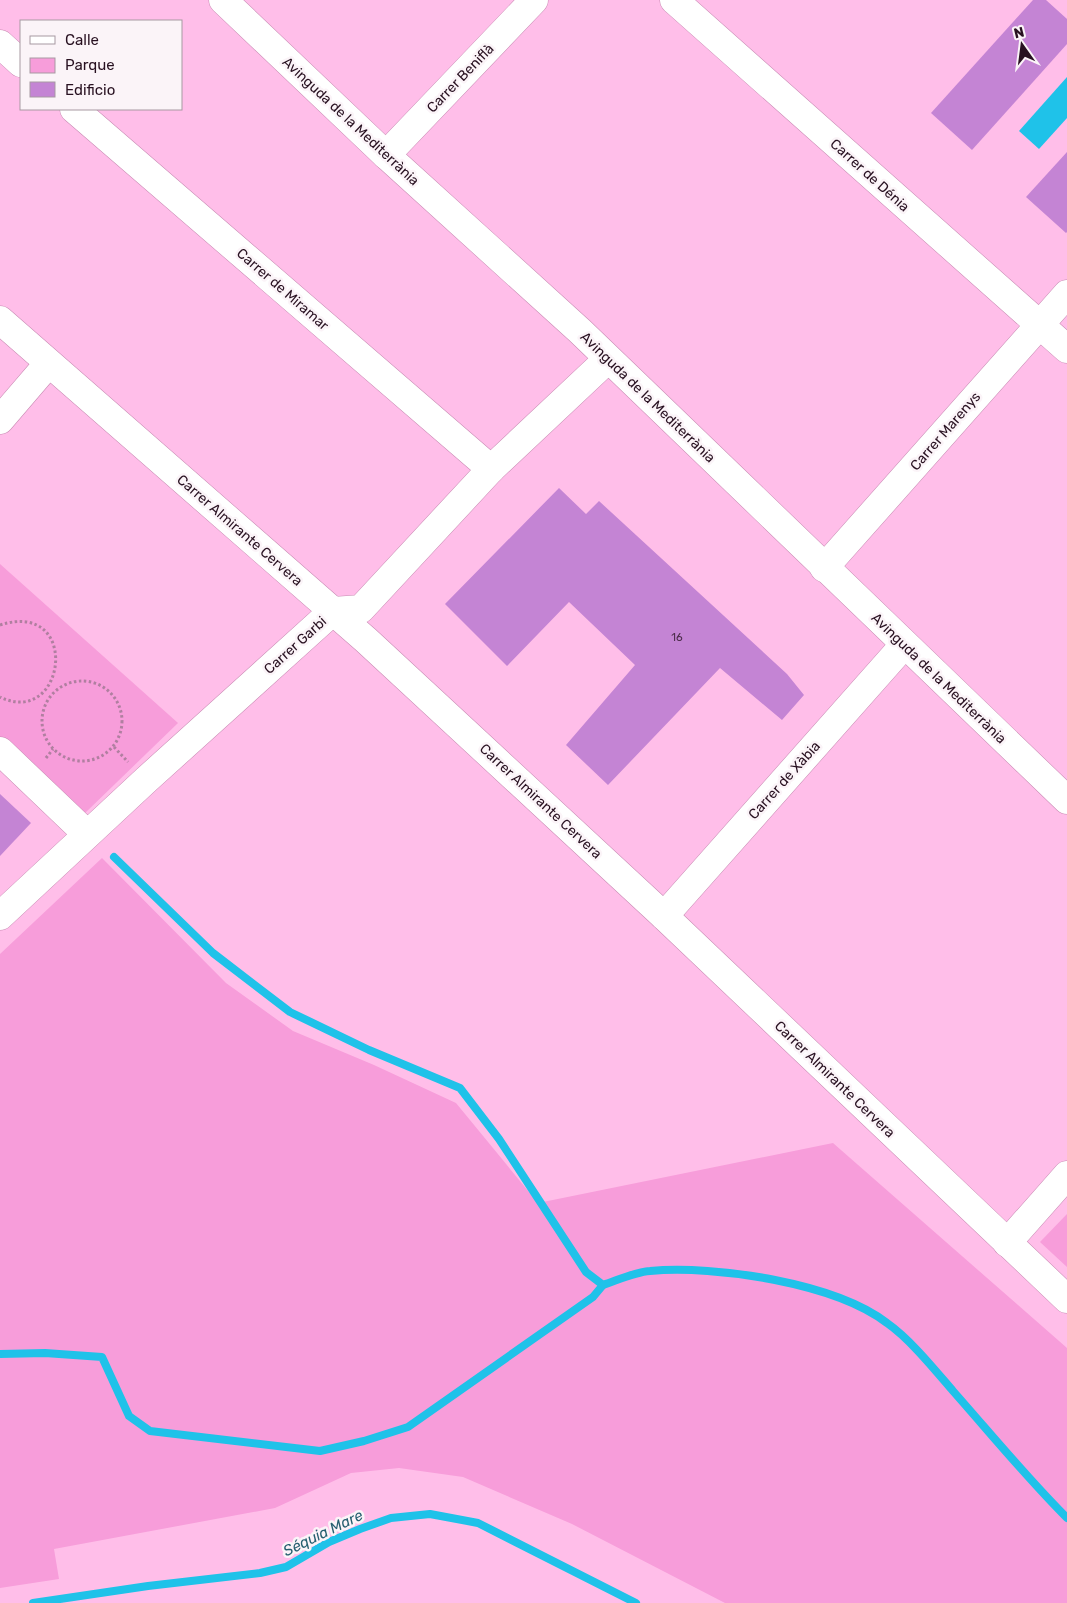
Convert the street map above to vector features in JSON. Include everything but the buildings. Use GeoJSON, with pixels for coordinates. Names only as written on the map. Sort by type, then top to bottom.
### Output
{"type":"FeatureCollection","features":[{"type":"Feature","properties":{"kind":"street","name":"Avinguda de la Mediterrània"},"geometry":{"type":"LineString","coordinates":[[223,0],[386,155],[608,359],[1067,800]]}},
{"type":"Feature","properties":{"kind":"street","name":"Carrer Beniflà"},"geometry":{"type":"LineString","coordinates":[[386,155],[534,0]]}},
{"type":"Feature","properties":{"kind":"street","name":"Carrer de Dénia"},"geometry":{"type":"LineString","coordinates":[[674,0],[1067,349]]}},
{"type":"Feature","properties":{"kind":"street"},"geometry":{"type":"LineString","coordinates":[[0,44],[20,62]]}},
{"type":"Feature","properties":{"kind":"street","name":"Carrer de Miramar"},"geometry":{"type":"LineString","coordinates":[[75,110],[491,470]]}},
{"type":"Feature","properties":{"kind":"street","name":"Carrer Marenys"},"geometry":{"type":"LineString","coordinates":[[824,568],[1067,294]]}},
{"type":"Feature","properties":{"kind":"street","name":"Carrer Almirante Cervera"},"geometry":{"type":"LineString","coordinates":[[0,320],[48,364],[333,611],[664,916],[1067,1299]]}},
{"type":"Feature","properties":{"kind":"street","name":"Carrer Garbi"},"geometry":{"type":"LineString","coordinates":[[0,916],[333,611],[361,609],[491,470],[608,359]]}},
{"type":"Feature","properties":{"kind":"street"},"geometry":{"type":"LineString","coordinates":[[0,420],[48,364]]}},
{"type":"Feature","properties":{"kind":"street","name":"Carrer de Xàbia"},"geometry":{"type":"LineString","coordinates":[[664,916],[904,645]]}},
{"type":"Feature","properties":{"kind":"street"},"geometry":{"type":"LineString","coordinates":[[0,751],[88,834]]}},
{"type":"Feature","properties":{"kind":"street"},"geometry":{"type":"LineString","coordinates":[[1007,1243],[1067,1175]]}},
{"type":"Feature","properties":{"kind":"path"},"geometry":{"type":"LineString","coordinates":[[0,625],[12,622],[26,622],[39,628],[50,637],[56,649],[58,663],[54,677],[47,688],[38,696],[28,700],[16,701],[0,697]]}},
{"type":"Feature","properties":{"kind":"path"},"geometry":{"type":"LineString","coordinates":[[76,682],[89,682],[101,686],[111,694],[118,704],[122,716],[122,729],[114,747],[100,757],[88,761],[64,757],[54,749],[47,741],[42,721],[48,701],[54,693],[64,686],[76,682]]}},
{"type":"Feature","properties":{"kind":"path"},"geometry":{"type":"LineString","coordinates":[[47,688],[54,693]]}},
{"type":"Feature","properties":{"kind":"green space"},"geometry":{"type":"Polygon","coordinates":[[[0,564],[178,723],[84,814],[0,737],[0,564]]]}},
{"type":"Feature","properties":{"kind":"green space"},"geometry":{"type":"Polygon","coordinates":[[[102,858],[226,983],[293,1031],[374,1065],[456,1103],[538,1203],[833,1143],[1067,1348],[1067,1603],[725,1603],[572,1524],[463,1477],[399,1468],[351,1473],[275,1508],[54,1549],[59,1579],[0,1588],[0,954],[102,858]]]}},
{"type":"Feature","properties":{"kind":"green space"},"geometry":{"type":"Polygon","coordinates":[[[1067,1214],[1067,1267],[1040,1242],[1067,1214]]]}},
{"type":"Feature","properties":{"kind":"water"},"geometry":{"type":"Polygon","coordinates":[[[1067,77],[1067,118],[1039,149],[1019,131],[1067,77]]]}},
{"type":"Feature","properties":{"kind":"waterway"},"geometry":{"type":"LineString","coordinates":[[114,857],[213,953],[290,1012],[369,1050],[460,1088],[499,1139],[586,1272],[603,1285],[644,1272],[708,1271],[740,1274],[807,1287],[865,1309],[887,1323],[913,1346],[1023,1472],[1067,1518]]}},
{"type":"Feature","properties":{"kind":"waterway"},"geometry":{"type":"LineString","coordinates":[[0,1354],[45,1353],[102,1357],[129,1416],[150,1431],[320,1451],[364,1441],[408,1427],[593,1297],[603,1285]]}},
{"type":"Feature","properties":{"kind":"waterway","name":"Séquia Mare"},"geometry":{"type":"LineString","coordinates":[[33,1603],[148,1586],[260,1573],[286,1567],[329,1542],[391,1518],[430,1514],[478,1523],[636,1603]]}}]}
